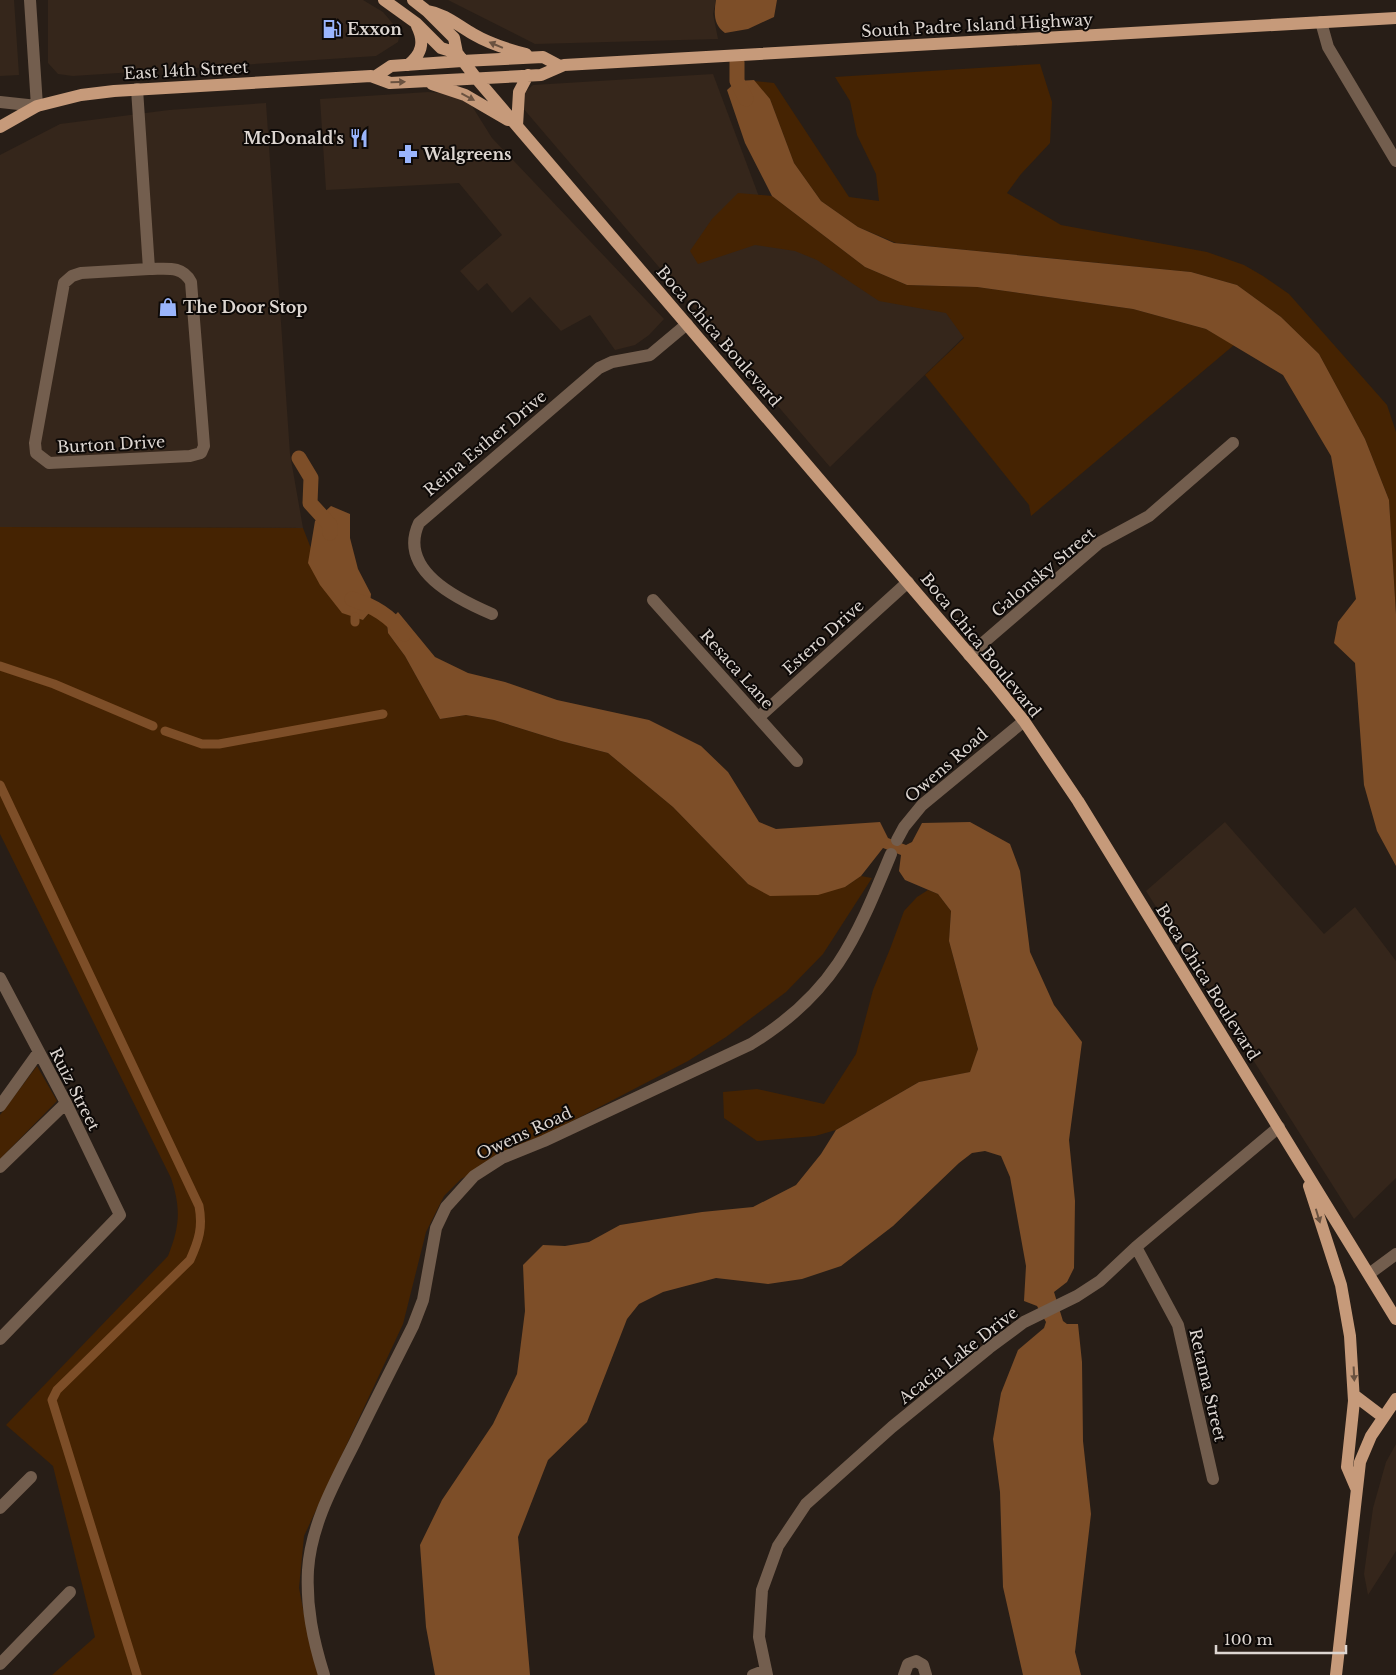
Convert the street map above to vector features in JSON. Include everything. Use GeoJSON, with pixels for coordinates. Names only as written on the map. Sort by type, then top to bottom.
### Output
{"type":"FeatureCollection","features":[{"type":"Feature","properties":{"kind":"main road","name":"Boca Chica Boulevard"},"geometry":{"type":"LineString","coordinates":[[384,0],[416,23],[441,48],[460,57]]}},
{"type":"Feature","properties":{"kind":"main road","name":"Boca Chica Boulevard"},"geometry":{"type":"LineString","coordinates":[[413,0],[454,38],[460,57],[516,126],[908,582],[1024,721],[1078,801],[1396,1320]]}},
{"type":"Feature","properties":{"kind":"main road"},"geometry":{"type":"LineString","coordinates":[[427,11],[442,14],[471,33],[502,48],[543,57],[560,66]]}},
{"type":"Feature","properties":{"kind":"main road","name":"South Padre Island Highway"},"geometry":{"type":"LineString","coordinates":[[476,78],[541,75],[560,66],[1396,18]]}},
{"type":"Feature","properties":{"kind":"main road"},"geometry":{"type":"LineString","coordinates":[[408,65],[415,59],[422,45],[422,36],[416,23]]}},
{"type":"Feature","properties":{"kind":"main road","name":"East 14th Street"},"geometry":{"type":"LineString","coordinates":[[376,76],[391,66],[460,57]]}},
{"type":"Feature","properties":{"kind":"main road"},"geometry":{"type":"LineString","coordinates":[[460,57],[543,57]]}},
{"type":"Feature","properties":{"kind":"main road","name":"East 14th Street"},"geometry":{"type":"LineString","coordinates":[[37,106],[81,95],[137,89],[376,76],[390,83],[476,78]]}},
{"type":"Feature","properties":{"kind":"main road"},"geometry":{"type":"LineString","coordinates":[[422,81],[465,95],[516,126],[519,92],[528,76]]}},
{"type":"Feature","properties":{"kind":"main road"},"geometry":{"type":"LineString","coordinates":[[0,127],[37,106]]}},
{"type":"Feature","properties":{"kind":"main road"},"geometry":{"type":"LineString","coordinates":[[1304,1169],[1341,1285],[1350,1336],[1354,1395],[1347,1467],[1356,1488]]}},
{"type":"Feature","properties":{"kind":"main road"},"geometry":{"type":"LineString","coordinates":[[1354,1395],[1383,1416]]}},
{"type":"Feature","properties":{"kind":"main road"},"geometry":{"type":"LineString","coordinates":[[1336,1675],[1360,1462],[1371,1436],[1396,1399]]}},
{"type":"Feature","properties":{"kind":"street"},"geometry":{"type":"LineString","coordinates":[[30,0],[37,106]]}},
{"type":"Feature","properties":{"kind":"street"},"geometry":{"type":"LineString","coordinates":[[1321,22],[1328,46],[1396,161]]}},
{"type":"Feature","properties":{"kind":"street"},"geometry":{"type":"LineString","coordinates":[[137,89],[149,269]]}},
{"type":"Feature","properties":{"kind":"street","name":"East 14th Street"},"geometry":{"type":"LineString","coordinates":[[0,102],[37,106]]}},
{"type":"Feature","properties":{"kind":"street","name":"Burton Drive"},"geometry":{"type":"LineString","coordinates":[[149,269],[180,269],[191,282],[204,446],[201,453],[190,456],[48,463],[36,453],[35,443],[64,283],[72,276],[81,273],[149,269]]}},
{"type":"Feature","properties":{"kind":"street","name":"Reina Esther Drive"},"geometry":{"type":"LineString","coordinates":[[492,614],[448,591],[418,561],[413,549],[413,535],[419,524],[599,368],[612,362],[650,355],[687,324]]}},
{"type":"Feature","properties":{"kind":"street","name":"Galonsky Street"},"geometry":{"type":"LineString","coordinates":[[969,655],[1099,543],[1149,516],[1233,443]]}},
{"type":"Feature","properties":{"kind":"street","name":"Estero Drive"},"geometry":{"type":"LineString","coordinates":[[759,717],[908,582]]}},
{"type":"Feature","properties":{"kind":"street","name":"Resaca Lane"},"geometry":{"type":"LineString","coordinates":[[653,600],[797,761]]}},
{"type":"Feature","properties":{"kind":"street","name":"Owens Road"},"geometry":{"type":"LineString","coordinates":[[897,840],[904,826],[922,805],[1024,721]]}},
{"type":"Feature","properties":{"kind":"street","name":"Owens Road"},"geometry":{"type":"LineString","coordinates":[[324,1675],[314,1645],[308,1611],[308,1569],[312,1541],[335,1482],[420,1309],[436,1228],[446,1207],[474,1176],[502,1158],[544,1141],[751,1044],[781,1026],[824,985],[847,951],[866,912],[890,854]]}},
{"type":"Feature","properties":{"kind":"street","name":"Ruiz Street"},"geometry":{"type":"LineString","coordinates":[[0,978],[66,1103],[120,1216],[0,1339]]}},
{"type":"Feature","properties":{"kind":"street"},"geometry":{"type":"LineString","coordinates":[[0,1106],[38,1053]]}},
{"type":"Feature","properties":{"kind":"street"},"geometry":{"type":"LineString","coordinates":[[0,1167],[66,1103]]}},
{"type":"Feature","properties":{"kind":"street","name":"Acacia Lake Drive"},"geometry":{"type":"LineString","coordinates":[[767,1672],[759,1637],[762,1590],[778,1546],[806,1504],[892,1427],[1024,1322],[1077,1296],[1100,1281],[1136,1247],[1279,1127]]}},
{"type":"Feature","properties":{"kind":"street","name":"Retama Street"},"geometry":{"type":"LineString","coordinates":[[1136,1247],[1178,1324],[1213,1479]]}},
{"type":"Feature","properties":{"kind":"street"},"geometry":{"type":"LineString","coordinates":[[1369,1274],[1396,1254]]}},
{"type":"Feature","properties":{"kind":"street"},"geometry":{"type":"LineString","coordinates":[[0,1508],[32,1476]]}},
{"type":"Feature","properties":{"kind":"street"},"geometry":{"type":"LineString","coordinates":[[0,1664],[70,1592]]}},
{"type":"Feature","properties":{"kind":"street"},"geometry":{"type":"LineString","coordinates":[[904,1675],[908,1664],[916,1661],[923,1665],[926,1675]]}},
{"type":"Feature","properties":{"kind":"street"},"geometry":{"type":"LineString","coordinates":[[753,1675],[767,1672]]}},
{"type":"Feature","properties":{"kind":"shaded area"},"geometry":{"type":"Polygon","coordinates":[[[0,0],[14,0],[19,75],[0,76],[0,0]]]}},
{"type":"Feature","properties":{"kind":"shaded area"},"geometry":{"type":"Polygon","coordinates":[[[48,0],[363,0],[383,12],[400,32],[398,42],[376,56],[73,76],[58,74],[48,63],[48,0]]]}},
{"type":"Feature","properties":{"kind":"shaded area"},"geometry":{"type":"Polygon","coordinates":[[[448,0],[716,0],[713,14],[718,39],[535,44],[448,0]]]}},
{"type":"Feature","properties":{"kind":"shaded area"},"geometry":{"type":"Polygon","coordinates":[[[716,0],[777,0],[774,17],[748,29],[725,33],[716,22],[716,0]]]}},
{"type":"Feature","properties":{"kind":"shaded area"},"geometry":{"type":"Polygon","coordinates":[[[1040,64],[1052,102],[1050,143],[1021,174],[1007,193],[1061,225],[1207,252],[1244,265],[1289,294],[1387,405],[1396,432],[1396,614],[1389,500],[1365,439],[1319,354],[1281,317],[1237,285],[1191,272],[896,243],[858,227],[821,201],[794,163],[770,99],[754,81],[774,83],[849,197],[879,201],[876,174],[857,135],[850,101],[835,77],[1040,64]]]}},
{"type":"Feature","properties":{"kind":"shaded area"},"geometry":{"type":"Polygon","coordinates":[[[713,74],[761,202],[895,300],[944,300],[972,329],[830,467],[522,107],[523,94],[533,85],[713,74]]]}},
{"type":"Feature","properties":{"kind":"shaded area"},"geometry":{"type":"Polygon","coordinates":[[[754,80],[770,99],[794,163],[821,201],[858,227],[894,243],[1191,272],[1237,285],[1281,317],[1319,354],[1365,439],[1389,500],[1396,614],[1396,866],[1377,831],[1364,785],[1355,663],[1334,643],[1338,622],[1356,599],[1331,456],[1283,375],[1206,329],[1133,309],[977,287],[907,285],[865,267],[772,196],[745,143],[727,90],[737,81],[754,80]]]}},
{"type":"Feature","properties":{"kind":"shaded area"},"geometry":{"type":"Polygon","coordinates":[[[428,92],[465,95],[492,138],[664,319],[649,335],[635,345],[615,350],[590,315],[561,331],[530,297],[512,313],[487,283],[478,291],[460,271],[502,235],[459,183],[326,190],[320,99],[428,92]]]}},
{"type":"Feature","properties":{"kind":"shaded area"},"geometry":{"type":"Polygon","coordinates":[[[266,103],[290,454],[303,528],[0,527],[0,155],[60,124],[169,110],[266,103]]]}},
{"type":"Feature","properties":{"kind":"shaded area"},"geometry":{"type":"Polygon","coordinates":[[[738,193],[772,196],[865,267],[907,285],[977,287],[1133,309],[1206,329],[1234,345],[1031,516],[1029,505],[925,375],[964,338],[946,313],[879,301],[817,260],[795,251],[755,245],[698,264],[690,251],[712,219],[738,193]]]}},
{"type":"Feature","properties":{"kind":"shaded area"},"geometry":{"type":"Polygon","coordinates":[[[331,506],[350,514],[350,538],[358,569],[371,594],[369,613],[363,620],[342,613],[320,585],[308,563],[315,521],[331,506]]]}},
{"type":"Feature","properties":{"kind":"shaded area"},"geometry":{"type":"Polygon","coordinates":[[[0,527],[303,528],[314,556],[363,620],[369,613],[387,623],[388,633],[405,656],[440,719],[466,715],[494,720],[561,741],[608,753],[673,807],[748,884],[845,887],[861,876],[872,878],[823,954],[786,992],[726,1037],[688,1061],[461,1179],[444,1196],[426,1232],[403,1324],[304,1536],[299,1588],[310,1645],[319,1675],[52,1675],[95,1637],[53,1466],[6,1425],[168,1256],[177,1226],[178,1208],[171,1178],[0,834],[0,527]]]}},
{"type":"Feature","properties":{"kind":"shaded area"},"geometry":{"type":"Polygon","coordinates":[[[398,612],[435,657],[468,673],[505,682],[557,700],[649,720],[701,746],[728,772],[759,822],[776,829],[880,822],[888,838],[906,845],[912,842],[922,823],[970,822],[1010,844],[1020,871],[1030,952],[1054,1005],[1082,1042],[1069,1140],[1075,1201],[1074,1268],[1067,1282],[1054,1292],[1063,1321],[1067,1324],[1078,1324],[1082,1362],[1083,1441],[1091,1514],[1075,1652],[1081,1675],[1023,1675],[1003,1587],[1000,1492],[993,1439],[1001,1393],[1018,1350],[1044,1328],[1046,1322],[1037,1306],[1024,1301],[1026,1266],[1010,1177],[1001,1156],[985,1151],[972,1153],[959,1163],[893,1226],[841,1266],[802,1279],[768,1284],[716,1278],[663,1292],[639,1304],[627,1319],[587,1422],[548,1460],[518,1537],[530,1675],[435,1675],[426,1627],[420,1545],[442,1500],[493,1424],[517,1374],[525,1311],[523,1265],[543,1245],[565,1246],[589,1242],[620,1225],[702,1212],[753,1207],[796,1185],[821,1154],[836,1130],[919,1082],[970,1072],[978,1049],[949,941],[951,911],[938,894],[905,880],[899,871],[901,855],[883,848],[861,876],[845,887],[818,895],[770,896],[748,884],[673,807],[608,753],[561,741],[494,720],[466,715],[440,719],[405,656],[388,633],[387,623],[398,612]]]}},
{"type":"Feature","properties":{"kind":"shaded area"},"geometry":{"type":"Polygon","coordinates":[[[1225,822],[1324,934],[1355,907],[1396,961],[1396,1178],[1354,1219],[1146,891],[1225,822]]]}},
{"type":"Feature","properties":{"kind":"shaded area"},"geometry":{"type":"Polygon","coordinates":[[[928,890],[938,894],[951,911],[949,941],[978,1049],[971,1072],[919,1082],[836,1130],[815,1136],[757,1141],[724,1118],[723,1092],[757,1089],[824,1104],[856,1054],[873,990],[904,911],[917,897],[928,890]]]}},
{"type":"Feature","properties":{"kind":"shaded area"},"geometry":{"type":"Polygon","coordinates":[[[37,1066],[57,1101],[0,1159],[0,1115],[37,1066]]]}},
{"type":"Feature","properties":{"kind":"shaded area"},"geometry":{"type":"Polygon","coordinates":[[[1396,1444],[1396,1551],[1368,1595],[1364,1574],[1373,1508],[1386,1462],[1396,1444]]]}},
{"type":"Feature","properties":{"kind":"waterway"},"geometry":{"type":"LineString","coordinates":[[737,62],[737,81],[746,99]]}},
{"type":"Feature","properties":{"kind":"waterway"},"geometry":{"type":"LineString","coordinates":[[299,458],[311,478],[310,503],[330,525],[330,533]]}},
{"type":"Feature","properties":{"kind":"waterway"},"geometry":{"type":"LineString","coordinates":[[352,599],[381,612],[404,634]]}},
{"type":"Feature","properties":{"kind":"waterway"},"geometry":{"type":"LineString","coordinates":[[355,617],[355,622]]}},
{"type":"Feature","properties":{"kind":"waterway"},"geometry":{"type":"LineString","coordinates":[[0,666],[54,684],[153,726]]}},
{"type":"Feature","properties":{"kind":"waterway"},"geometry":{"type":"LineString","coordinates":[[165,731],[202,744],[219,744],[383,714]]}},
{"type":"Feature","properties":{"kind":"waterway"},"geometry":{"type":"LineString","coordinates":[[0,785],[199,1206],[201,1220],[199,1233],[190,1260],[57,1390],[52,1400],[137,1675]]}},
{"type":"Feature","properties":{"kind":"place","name":"Exxon"},"geometry":{"type":"Point","coordinates":[332,29]}},
{"type":"Feature","properties":{"kind":"place","name":"McDonald's"},"geometry":{"type":"Point","coordinates":[359,138]}},
{"type":"Feature","properties":{"kind":"place","name":"Walgreens"},"geometry":{"type":"Point","coordinates":[408,154]}},
{"type":"Feature","properties":{"kind":"place","name":"The Door Stop"},"geometry":{"type":"Point","coordinates":[168,307]}}]}
